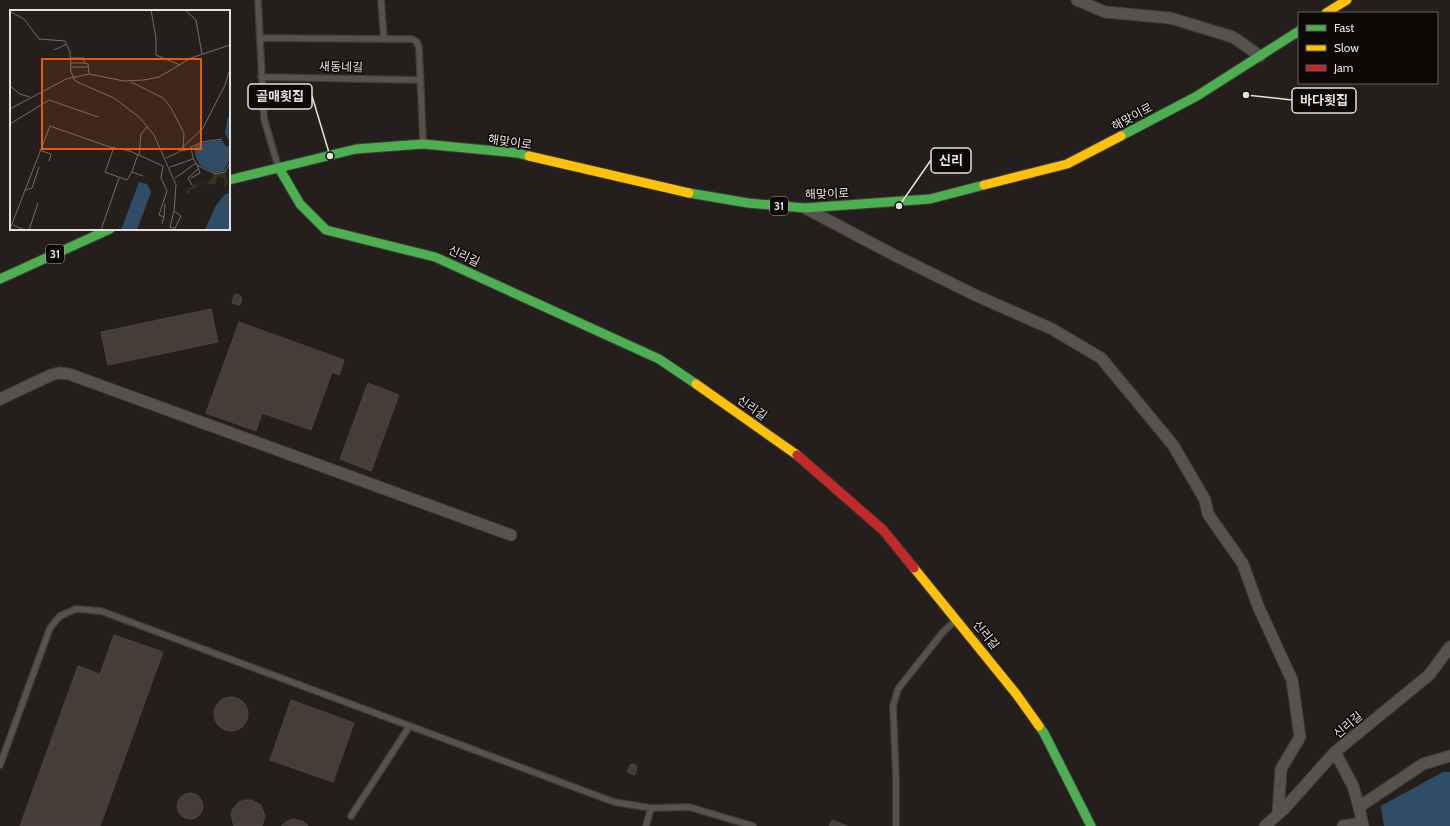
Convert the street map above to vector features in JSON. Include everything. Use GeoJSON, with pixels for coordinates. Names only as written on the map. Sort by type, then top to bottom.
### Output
{"type":"FeatureCollection","features":[{"type":"Feature","properties":{"kind":"main road"},"geometry":{"type":"LineString","coordinates":[[1328,12],[1347,0]]}},
{"type":"Feature","properties":{"kind":"main road","name":"해맞이로"},"geometry":{"type":"LineString","coordinates":[[230,180],[356,149],[423,144],[517,153],[692,194],[748,203],[805,208],[930,199],[1067,164],[1197,96],[1298,32]]}},
{"type":"Feature","properties":{"kind":"main road","name":"신리길"},"geometry":{"type":"LineString","coordinates":[[279,168],[300,204],[326,230],[435,257],[659,359],[797,455],[883,530],[957,619],[1017,695],[1044,733],[1091,826]]}},
{"type":"Feature","properties":{"kind":"main road","name":"31"},"geometry":{"type":"LineString","coordinates":[[0,279],[108,230]]}},
{"type":"Feature","properties":{"kind":"street"},"geometry":{"type":"LineString","coordinates":[[1077,0],[1105,12],[1170,18],[1233,37],[1260,56]]}},
{"type":"Feature","properties":{"kind":"street"},"geometry":{"type":"LineString","coordinates":[[805,208],[896,256],[975,295],[1052,329],[1101,358],[1173,445],[1205,500],[1208,514],[1243,564],[1258,606],[1292,680],[1300,736],[1281,769],[1278,814]]}},
{"type":"Feature","properties":{"kind":"street"},"geometry":{"type":"LineString","coordinates":[[0,399],[59,373],[69,374],[512,535]]}},
{"type":"Feature","properties":{"kind":"street","name":"신리길"},"geometry":{"type":"LineString","coordinates":[[1265,826],[1335,752],[1429,674],[1450,648]]}},
{"type":"Feature","properties":{"kind":"street"},"geometry":{"type":"LineString","coordinates":[[1335,752],[1352,786],[1359,807],[1362,824],[1342,826]]}},
{"type":"Feature","properties":{"kind":"street"},"geometry":{"type":"LineString","coordinates":[[1359,807],[1423,764],[1450,756]]}},
{"type":"Feature","properties":{"kind":"lane"},"geometry":{"type":"LineString","coordinates":[[258,0],[264,119],[279,168]]}},
{"type":"Feature","properties":{"kind":"lane"},"geometry":{"type":"LineString","coordinates":[[381,0],[384,39]]}},
{"type":"Feature","properties":{"kind":"lane"},"geometry":{"type":"LineString","coordinates":[[260,38],[412,39],[417,42],[419,48],[423,144]]}},
{"type":"Feature","properties":{"kind":"lane","name":"새동네길"},"geometry":{"type":"LineString","coordinates":[[261,77],[420,80]]}},
{"type":"Feature","properties":{"kind":"lane"},"geometry":{"type":"LineString","coordinates":[[0,765],[50,628],[60,616],[76,609],[101,611],[614,802],[651,808],[689,807],[753,826]]}},
{"type":"Feature","properties":{"kind":"lane"},"geometry":{"type":"LineString","coordinates":[[896,826],[893,706],[898,689],[944,632],[957,619]]}},
{"type":"Feature","properties":{"kind":"lane"},"geometry":{"type":"LineString","coordinates":[[351,816],[409,726]]}},
{"type":"Feature","properties":{"kind":"lane"},"geometry":{"type":"LineString","coordinates":[[646,826],[651,808]]}},
{"type":"Feature","properties":{"kind":"water"},"geometry":{"type":"Polygon","coordinates":[[[1443,772],[1450,772],[1450,826],[1384,826],[1381,806],[1443,772]]]}},
{"type":"Feature","properties":{"kind":"building"},"geometry":{"type":"Polygon","coordinates":[[[238,294],[242,298],[240,305],[232,303],[234,295],[238,294]]]}},
{"type":"Feature","properties":{"kind":"building"},"geometry":{"type":"Polygon","coordinates":[[[211,309],[218,342],[108,365],[101,332],[211,309]]]}},
{"type":"Feature","properties":{"kind":"building"},"geometry":{"type":"Polygon","coordinates":[[[239,322],[344,360],[339,375],[332,372],[311,430],[262,413],[256,431],[206,413],[239,322]]]}},
{"type":"Feature","properties":{"kind":"building"},"geometry":{"type":"Polygon","coordinates":[[[368,383],[399,395],[371,471],[340,459],[368,383]]]}},
{"type":"Feature","properties":{"kind":"building"},"geometry":{"type":"Polygon","coordinates":[[[114,635],[163,652],[100,826],[20,826],[78,666],[100,674],[114,635]]]}},
{"type":"Feature","properties":{"kind":"building"},"geometry":{"type":"Polygon","coordinates":[[[234,697],[243,702],[247,707],[247,721],[243,726],[238,730],[228,731],[224,730],[215,721],[214,711],[215,707],[224,698],[234,697]]]}},
{"type":"Feature","properties":{"kind":"building"},"geometry":{"type":"Polygon","coordinates":[[[291,700],[354,723],[333,782],[270,760],[291,700]]]}},
{"type":"Feature","properties":{"kind":"building"},"geometry":{"type":"Polygon","coordinates":[[[633,764],[637,767],[635,775],[627,772],[630,765],[633,764]]]}},
{"type":"Feature","properties":{"kind":"building"},"geometry":{"type":"Polygon","coordinates":[[[190,793],[199,797],[203,806],[199,815],[190,819],[181,815],[177,806],[181,797],[190,793]]]}},
{"type":"Feature","properties":{"kind":"building"},"geometry":{"type":"Polygon","coordinates":[[[251,800],[261,805],[265,816],[262,826],[234,826],[231,815],[232,810],[239,802],[251,800]]]}},
{"type":"Feature","properties":{"kind":"building"},"geometry":{"type":"Polygon","coordinates":[[[292,819],[303,821],[308,826],[281,826],[292,819]]]}},
{"type":"Feature","properties":{"kind":"building"},"geometry":{"type":"Polygon","coordinates":[[[832,820],[848,826],[829,826],[832,820]]]}},
{"type":"Feature","properties":{"kind":"traffic: fast"},"geometry":{"type":"LineString","coordinates":[[1121,136],[1197,96],[1298,32]]}},
{"type":"Feature","properties":{"kind":"traffic: fast"},"geometry":{"type":"LineString","coordinates":[[230,180],[356,149],[423,144],[517,153],[529,156]]}},
{"type":"Feature","properties":{"kind":"traffic: fast"},"geometry":{"type":"LineString","coordinates":[[279,168],[300,204],[326,230],[435,257],[659,359],[696,384]]}},
{"type":"Feature","properties":{"kind":"traffic: fast"},"geometry":{"type":"LineString","coordinates":[[689,193],[748,203],[805,208],[930,199],[984,185]]}},
{"type":"Feature","properties":{"kind":"traffic: fast"},"geometry":{"type":"LineString","coordinates":[[0,279],[108,230]]}},
{"type":"Feature","properties":{"kind":"traffic: fast"},"geometry":{"type":"LineString","coordinates":[[1039,726],[1044,733],[1091,826]]}},
{"type":"Feature","properties":{"kind":"traffic: slow"},"geometry":{"type":"LineString","coordinates":[[1328,12],[1347,0]]}},
{"type":"Feature","properties":{"kind":"traffic: slow"},"geometry":{"type":"LineString","coordinates":[[984,185],[1067,164],[1121,136]]}},
{"type":"Feature","properties":{"kind":"traffic: slow"},"geometry":{"type":"LineString","coordinates":[[529,156],[689,193]]}},
{"type":"Feature","properties":{"kind":"traffic: slow"},"geometry":{"type":"LineString","coordinates":[[696,384],[797,455]]}},
{"type":"Feature","properties":{"kind":"traffic: slow"},"geometry":{"type":"LineString","coordinates":[[914,568],[1017,695],[1039,726]]}},
{"type":"Feature","properties":{"kind":"traffic: jam"},"geometry":{"type":"LineString","coordinates":[[797,455],[883,530],[914,568]]}},
{"type":"Feature","properties":{"kind":"place","name":"바다횟집"},"geometry":{"type":"Point","coordinates":[1246,95]}},
{"type":"Feature","properties":{"kind":"place","name":"골매횟집"},"geometry":{"type":"Point","coordinates":[330,156]}},
{"type":"Feature","properties":{"kind":"place","name":"신리"},"geometry":{"type":"Point","coordinates":[899,206]}}]}
